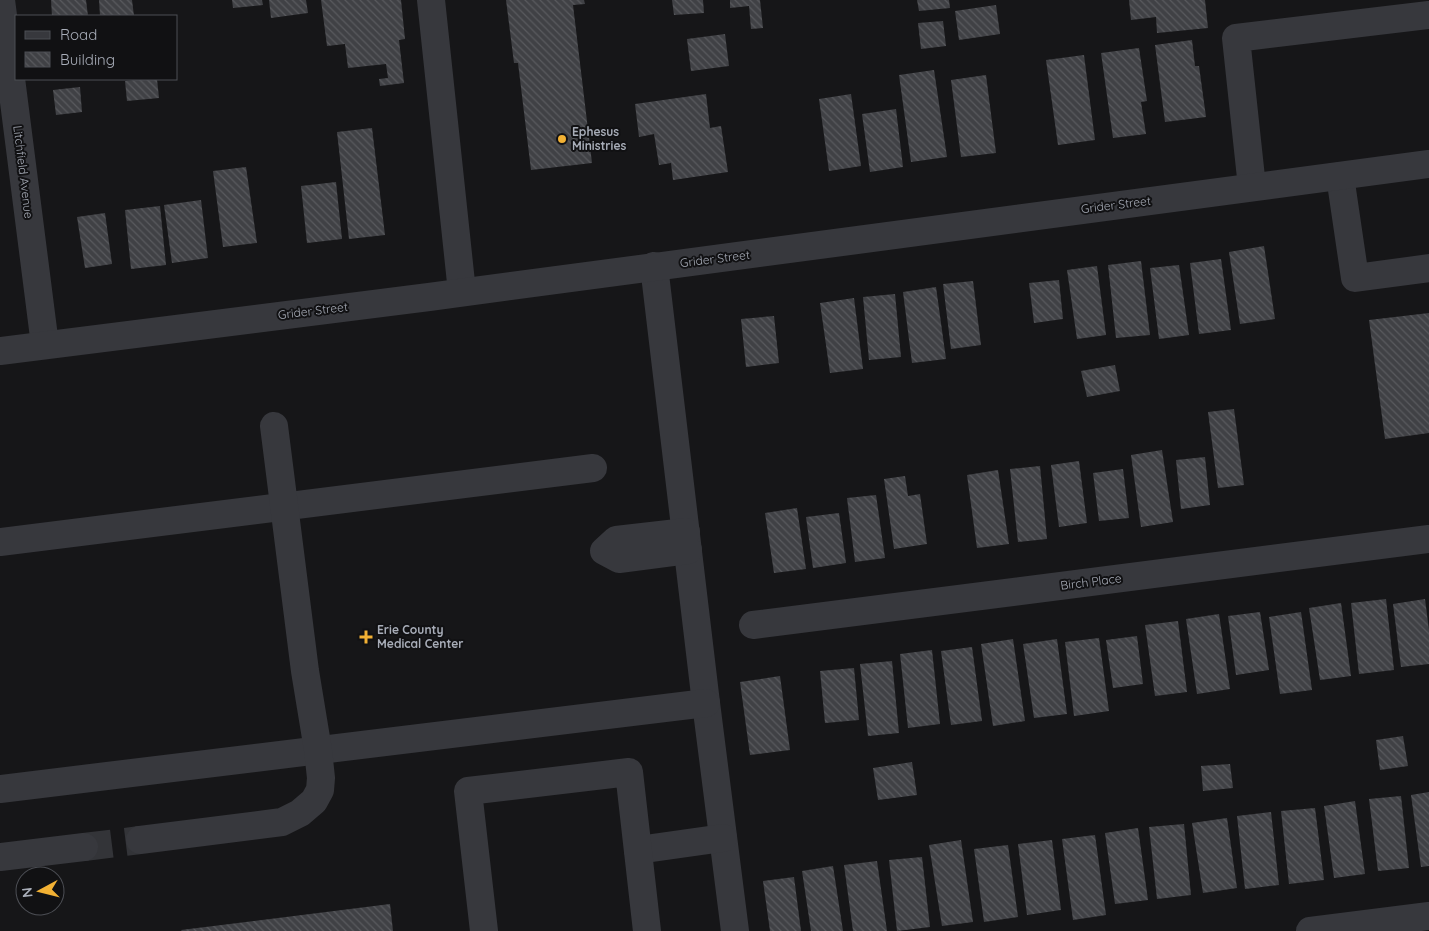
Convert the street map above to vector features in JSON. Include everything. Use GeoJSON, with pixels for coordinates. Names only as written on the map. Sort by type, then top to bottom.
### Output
{"type":"FeatureCollection","features":[{"type":"Feature","properties":{"kind":"street","name":"Litchfield Avenue"},"geometry":{"type":"LineString","coordinates":[[1,0],[45,345]]}},
{"type":"Feature","properties":{"kind":"street"},"geometry":{"type":"LineString","coordinates":[[431,0],[462,292]]}},
{"type":"Feature","properties":{"kind":"street"},"geometry":{"type":"LineString","coordinates":[[1252,188],[1236,38],[1429,15]]}},
{"type":"Feature","properties":{"kind":"street","name":"Grider Street"},"geometry":{"type":"LineString","coordinates":[[0,350],[462,292],[1429,164]]}},
{"type":"Feature","properties":{"kind":"street"},"geometry":{"type":"LineString","coordinates":[[1340,176],[1355,278],[1429,268]]}},
{"type":"Feature","properties":{"kind":"street"},"geometry":{"type":"LineString","coordinates":[[654,266],[735,931]]}},
{"type":"Feature","properties":{"kind":"street"},"geometry":{"type":"LineString","coordinates":[[140,840],[282,822],[300,814],[314,801],[320,790],[322,778],[305,671],[274,426]]}},
{"type":"Feature","properties":{"kind":"street"},"geometry":{"type":"LineString","coordinates":[[0,542],[593,468]]}},
{"type":"Feature","properties":{"kind":"street","name":"Birch Place"},"geometry":{"type":"LineString","coordinates":[[753,625],[1429,539]]}},
{"type":"Feature","properties":{"kind":"street"},"geometry":{"type":"LineString","coordinates":[[604,551],[616,540],[687,541]]}},
{"type":"Feature","properties":{"kind":"street"},"geometry":{"type":"LineString","coordinates":[[0,789],[706,703]]}},
{"type":"Feature","properties":{"kind":"street"},"geometry":{"type":"LineString","coordinates":[[484,931],[468,790],[629,772],[647,931]]}},
{"type":"Feature","properties":{"kind":"street"},"geometry":{"type":"LineString","coordinates":[[638,850],[723,838]]}},
{"type":"Feature","properties":{"kind":"street"},"geometry":{"type":"LineString","coordinates":[[0,857],[84,847]]}},
{"type":"Feature","properties":{"kind":"street"},"geometry":{"type":"LineString","coordinates":[[1310,931],[1429,916]]}},
{"type":"Feature","properties":{"kind":"building"},"geometry":{"type":"Polygon","coordinates":[[[51,0],[86,0],[88,15],[52,15],[51,0]]]}},
{"type":"Feature","properties":{"kind":"building"},"geometry":{"type":"Polygon","coordinates":[[[99,0],[132,0],[134,15],[100,15],[99,0]]]}},
{"type":"Feature","properties":{"kind":"building"},"geometry":{"type":"Polygon","coordinates":[[[232,0],[262,0],[263,5],[233,8],[232,0]]]}},
{"type":"Feature","properties":{"kind":"building"},"geometry":{"type":"Polygon","coordinates":[[[269,0],[306,0],[308,13],[271,18],[269,0]]]}},
{"type":"Feature","properties":{"kind":"building"},"geometry":{"type":"Polygon","coordinates":[[[321,0],[401,0],[405,39],[399,40],[404,83],[380,86],[379,79],[388,78],[386,64],[348,68],[345,44],[327,46],[321,0]]]}},
{"type":"Feature","properties":{"kind":"building"},"geometry":{"type":"Polygon","coordinates":[[[506,0],[584,0],[585,4],[573,5],[592,163],[531,170],[518,63],[514,63],[506,0]]]}},
{"type":"Feature","properties":{"kind":"building"},"geometry":{"type":"Polygon","coordinates":[[[672,0],[703,0],[704,13],[674,15],[672,0]]]}},
{"type":"Feature","properties":{"kind":"building"},"geometry":{"type":"Polygon","coordinates":[[[730,0],[760,0],[763,28],[751,29],[749,6],[730,8],[730,0]]]}},
{"type":"Feature","properties":{"kind":"building"},"geometry":{"type":"Polygon","coordinates":[[[917,0],[949,0],[950,8],[919,11],[917,0]]]}},
{"type":"Feature","properties":{"kind":"building"},"geometry":{"type":"Polygon","coordinates":[[[1129,0],[1205,0],[1208,28],[1157,33],[1156,17],[1131,20],[1129,0]]]}},
{"type":"Feature","properties":{"kind":"building"},"geometry":{"type":"Polygon","coordinates":[[[996,5],[1000,34],[959,40],[955,11],[996,5]]]}},
{"type":"Feature","properties":{"kind":"building"},"geometry":{"type":"Polygon","coordinates":[[[943,21],[946,46],[921,49],[918,23],[943,21]]]}},
{"type":"Feature","properties":{"kind":"building"},"geometry":{"type":"Polygon","coordinates":[[[725,34],[729,66],[691,71],[687,39],[725,34]]]}},
{"type":"Feature","properties":{"kind":"building"},"geometry":{"type":"Polygon","coordinates":[[[1192,40],[1195,66],[1199,66],[1206,117],[1165,122],[1155,45],[1192,40]]]}},
{"type":"Feature","properties":{"kind":"building"},"geometry":{"type":"Polygon","coordinates":[[[1139,48],[1147,101],[1141,102],[1146,134],[1113,138],[1101,53],[1139,48]]]}},
{"type":"Feature","properties":{"kind":"building"},"geometry":{"type":"Polygon","coordinates":[[[1084,55],[1095,140],[1058,145],[1046,60],[1084,55]]]}},
{"type":"Feature","properties":{"kind":"building"},"geometry":{"type":"Polygon","coordinates":[[[934,70],[947,157],[911,162],[899,75],[934,70]]]}},
{"type":"Feature","properties":{"kind":"building"},"geometry":{"type":"Polygon","coordinates":[[[986,75],[996,153],[961,157],[951,80],[986,75]]]}},
{"type":"Feature","properties":{"kind":"building"},"geometry":{"type":"Polygon","coordinates":[[[157,80],[159,98],[127,101],[125,81],[157,80]]]}},
{"type":"Feature","properties":{"kind":"building"},"geometry":{"type":"Polygon","coordinates":[[[80,87],[82,112],[56,115],[53,90],[80,87]]]}},
{"type":"Feature","properties":{"kind":"building"},"geometry":{"type":"Polygon","coordinates":[[[706,94],[710,128],[721,126],[728,172],[673,180],[671,163],[659,165],[654,134],[639,137],[635,104],[706,94]]]}},
{"type":"Feature","properties":{"kind":"building"},"geometry":{"type":"Polygon","coordinates":[[[851,94],[861,166],[829,171],[819,99],[851,94]]]}},
{"type":"Feature","properties":{"kind":"building"},"geometry":{"type":"Polygon","coordinates":[[[896,109],[903,167],[870,172],[862,114],[896,109]]]}},
{"type":"Feature","properties":{"kind":"building"},"geometry":{"type":"Polygon","coordinates":[[[372,128],[385,235],[349,239],[337,132],[372,128]]]}},
{"type":"Feature","properties":{"kind":"building"},"geometry":{"type":"Polygon","coordinates":[[[246,167],[257,243],[223,247],[213,171],[246,167]]]}},
{"type":"Feature","properties":{"kind":"building"},"geometry":{"type":"Polygon","coordinates":[[[336,182],[342,239],[307,243],[301,186],[336,182]]]}},
{"type":"Feature","properties":{"kind":"building"},"geometry":{"type":"Polygon","coordinates":[[[201,200],[208,258],[172,263],[164,205],[201,200]]]}},
{"type":"Feature","properties":{"kind":"building"},"geometry":{"type":"Polygon","coordinates":[[[160,206],[166,265],[131,269],[125,210],[160,206]]]}},
{"type":"Feature","properties":{"kind":"building"},"geometry":{"type":"Polygon","coordinates":[[[105,213],[112,264],[85,268],[77,217],[105,213]]]}},
{"type":"Feature","properties":{"kind":"building"},"geometry":{"type":"Polygon","coordinates":[[[1264,246],[1275,319],[1240,324],[1229,252],[1264,246]]]}},
{"type":"Feature","properties":{"kind":"building"},"geometry":{"type":"Polygon","coordinates":[[[1221,259],[1231,330],[1199,334],[1190,263],[1221,259]]]}},
{"type":"Feature","properties":{"kind":"building"},"geometry":{"type":"Polygon","coordinates":[[[1141,261],[1150,335],[1116,338],[1108,265],[1141,261]]]}},
{"type":"Feature","properties":{"kind":"building"},"geometry":{"type":"Polygon","coordinates":[[[1179,265],[1189,335],[1159,339],[1150,268],[1179,265]]]}},
{"type":"Feature","properties":{"kind":"building"},"geometry":{"type":"Polygon","coordinates":[[[1097,266],[1106,335],[1077,339],[1067,270],[1097,266]]]}},
{"type":"Feature","properties":{"kind":"building"},"geometry":{"type":"Polygon","coordinates":[[[1059,280],[1063,319],[1034,323],[1029,283],[1059,280]]]}},
{"type":"Feature","properties":{"kind":"building"},"geometry":{"type":"Polygon","coordinates":[[[973,281],[981,345],[951,349],[943,284],[973,281]]]}},
{"type":"Feature","properties":{"kind":"building"},"geometry":{"type":"Polygon","coordinates":[[[936,287],[946,359],[912,363],[903,292],[936,287]]]}},
{"type":"Feature","properties":{"kind":"building"},"geometry":{"type":"Polygon","coordinates":[[[895,294],[901,357],[869,360],[863,297],[895,294]]]}},
{"type":"Feature","properties":{"kind":"building"},"geometry":{"type":"Polygon","coordinates":[[[854,298],[863,369],[830,373],[820,303],[854,298]]]}},
{"type":"Feature","properties":{"kind":"building"},"geometry":{"type":"Polygon","coordinates":[[[1429,313],[1429,433],[1385,439],[1369,320],[1429,313]]]}},
{"type":"Feature","properties":{"kind":"building"},"geometry":{"type":"Polygon","coordinates":[[[774,316],[779,363],[746,367],[741,319],[774,316]]]}},
{"type":"Feature","properties":{"kind":"building"},"geometry":{"type":"Polygon","coordinates":[[[1115,365],[1120,391],[1087,397],[1081,371],[1115,365]]]}},
{"type":"Feature","properties":{"kind":"building"},"geometry":{"type":"Polygon","coordinates":[[[1234,409],[1244,485],[1218,488],[1208,412],[1234,409]]]}},
{"type":"Feature","properties":{"kind":"building"},"geometry":{"type":"Polygon","coordinates":[[[1162,450],[1173,522],[1141,527],[1131,455],[1162,450]]]}},
{"type":"Feature","properties":{"kind":"building"},"geometry":{"type":"Polygon","coordinates":[[[1205,457],[1210,505],[1181,509],[1176,460],[1205,457]]]}},
{"type":"Feature","properties":{"kind":"building"},"geometry":{"type":"Polygon","coordinates":[[[1079,461],[1087,523],[1059,527],[1051,465],[1079,461]]]}},
{"type":"Feature","properties":{"kind":"building"},"geometry":{"type":"Polygon","coordinates":[[[1040,466],[1047,539],[1018,542],[1010,469],[1040,466]]]}},
{"type":"Feature","properties":{"kind":"building"},"geometry":{"type":"Polygon","coordinates":[[[1123,469],[1129,518],[1099,521],[1093,473],[1123,469]]]}},
{"type":"Feature","properties":{"kind":"building"},"geometry":{"type":"Polygon","coordinates":[[[998,470],[1009,544],[977,548],[967,475],[998,470]]]}},
{"type":"Feature","properties":{"kind":"building"},"geometry":{"type":"Polygon","coordinates":[[[905,476],[908,496],[920,494],[927,544],[894,549],[884,479],[905,476]]]}},
{"type":"Feature","properties":{"kind":"building"},"geometry":{"type":"Polygon","coordinates":[[[876,495],[885,558],[855,562],[847,498],[876,495]]]}},
{"type":"Feature","properties":{"kind":"building"},"geometry":{"type":"Polygon","coordinates":[[[797,508],[806,569],[774,573],[765,513],[797,508]]]}},
{"type":"Feature","properties":{"kind":"building"},"geometry":{"type":"Polygon","coordinates":[[[839,513],[846,563],[813,568],[806,517],[839,513]]]}},
{"type":"Feature","properties":{"kind":"building"},"geometry":{"type":"Polygon","coordinates":[[[1386,599],[1394,670],[1359,674],[1351,603],[1386,599]]]}},
{"type":"Feature","properties":{"kind":"building"},"geometry":{"type":"Polygon","coordinates":[[[1425,599],[1429,630],[1429,664],[1401,667],[1393,604],[1425,599]]]}},
{"type":"Feature","properties":{"kind":"building"},"geometry":{"type":"Polygon","coordinates":[[[1341,603],[1351,676],[1320,680],[1309,608],[1341,603]]]}},
{"type":"Feature","properties":{"kind":"building"},"geometry":{"type":"Polygon","coordinates":[[[1260,612],[1269,670],[1236,675],[1228,616],[1260,612]]]}},
{"type":"Feature","properties":{"kind":"building"},"geometry":{"type":"Polygon","coordinates":[[[1301,612],[1312,690],[1280,694],[1269,617],[1301,612]]]}},
{"type":"Feature","properties":{"kind":"building"},"geometry":{"type":"Polygon","coordinates":[[[1219,614],[1230,689],[1197,694],[1186,619],[1219,614]]]}},
{"type":"Feature","properties":{"kind":"building"},"geometry":{"type":"Polygon","coordinates":[[[1178,621],[1187,692],[1155,696],[1145,625],[1178,621]]]}},
{"type":"Feature","properties":{"kind":"building"},"geometry":{"type":"Polygon","coordinates":[[[1137,636],[1143,684],[1113,688],[1106,640],[1137,636]]]}},
{"type":"Feature","properties":{"kind":"building"},"geometry":{"type":"Polygon","coordinates":[[[1099,638],[1109,711],[1074,716],[1065,642],[1099,638]]]}},
{"type":"Feature","properties":{"kind":"building"},"geometry":{"type":"Polygon","coordinates":[[[1013,639],[1025,721],[993,726],[981,644],[1013,639]]]}},
{"type":"Feature","properties":{"kind":"building"},"geometry":{"type":"Polygon","coordinates":[[[1057,639],[1067,714],[1034,718],[1023,644],[1057,639]]]}},
{"type":"Feature","properties":{"kind":"building"},"geometry":{"type":"Polygon","coordinates":[[[972,647],[982,721],[951,725],[941,651],[972,647]]]}},
{"type":"Feature","properties":{"kind":"building"},"geometry":{"type":"Polygon","coordinates":[[[932,650],[940,724],[908,728],[900,654],[932,650]]]}},
{"type":"Feature","properties":{"kind":"building"},"geometry":{"type":"Polygon","coordinates":[[[892,661],[899,733],[868,736],[860,664],[892,661]]]}},
{"type":"Feature","properties":{"kind":"building"},"geometry":{"type":"Polygon","coordinates":[[[854,668],[859,720],[825,723],[820,671],[854,668]]]}},
{"type":"Feature","properties":{"kind":"building"},"geometry":{"type":"Polygon","coordinates":[[[780,676],[790,750],[750,755],[740,682],[780,676]]]}},
{"type":"Feature","properties":{"kind":"building"},"geometry":{"type":"Polygon","coordinates":[[[1403,736],[1408,766],[1380,770],[1376,740],[1403,736]]]}},
{"type":"Feature","properties":{"kind":"building"},"geometry":{"type":"Polygon","coordinates":[[[912,762],[917,795],[878,800],[873,768],[912,762]]]}},
{"type":"Feature","properties":{"kind":"building"},"geometry":{"type":"Polygon","coordinates":[[[1230,764],[1233,788],[1203,791],[1201,766],[1230,764]]]}},
{"type":"Feature","properties":{"kind":"building"},"geometry":{"type":"Polygon","coordinates":[[[1429,792],[1429,866],[1421,867],[1411,795],[1429,792]]]}},
{"type":"Feature","properties":{"kind":"building"},"geometry":{"type":"Polygon","coordinates":[[[1401,796],[1409,868],[1378,871],[1369,799],[1401,796]]]}},
{"type":"Feature","properties":{"kind":"building"},"geometry":{"type":"Polygon","coordinates":[[[1355,801],[1365,874],[1334,878],[1324,806],[1355,801]]]}},
{"type":"Feature","properties":{"kind":"building"},"geometry":{"type":"Polygon","coordinates":[[[1315,808],[1324,880],[1289,884],[1281,811],[1315,808]]]}},
{"type":"Feature","properties":{"kind":"building"},"geometry":{"type":"Polygon","coordinates":[[[1271,812],[1279,885],[1245,889],[1237,816],[1271,812]]]}},
{"type":"Feature","properties":{"kind":"building"},"geometry":{"type":"Polygon","coordinates":[[[1227,818],[1237,888],[1203,893],[1192,823],[1227,818]]]}},
{"type":"Feature","properties":{"kind":"building"},"geometry":{"type":"Polygon","coordinates":[[[1184,824],[1191,895],[1157,899],[1149,827],[1184,824]]]}},
{"type":"Feature","properties":{"kind":"building"},"geometry":{"type":"Polygon","coordinates":[[[1138,828],[1148,900],[1115,904],[1105,833],[1138,828]]]}},
{"type":"Feature","properties":{"kind":"building"},"geometry":{"type":"Polygon","coordinates":[[[1095,835],[1106,915],[1073,920],[1062,839],[1095,835]]]}},
{"type":"Feature","properties":{"kind":"building"},"geometry":{"type":"Polygon","coordinates":[[[961,840],[973,922],[942,926],[929,845],[961,840]]]}},
{"type":"Feature","properties":{"kind":"building"},"geometry":{"type":"Polygon","coordinates":[[[1052,840],[1061,910],[1027,915],[1018,844],[1052,840]]]}},
{"type":"Feature","properties":{"kind":"building"},"geometry":{"type":"Polygon","coordinates":[[[1008,845],[1018,917],[984,922],[974,849],[1008,845]]]}},
{"type":"Feature","properties":{"kind":"building"},"geometry":{"type":"Polygon","coordinates":[[[922,857],[930,927],[897,931],[889,860],[922,857]]]}},
{"type":"Feature","properties":{"kind":"building"},"geometry":{"type":"Polygon","coordinates":[[[877,861],[887,931],[853,931],[844,865],[877,861]]]}},
{"type":"Feature","properties":{"kind":"building"},"geometry":{"type":"Polygon","coordinates":[[[833,866],[843,931],[811,931],[802,871],[833,866]]]}},
{"type":"Feature","properties":{"kind":"building"},"geometry":{"type":"Polygon","coordinates":[[[794,877],[801,931],[770,931],[763,881],[794,877]]]}},
{"type":"Feature","properties":{"kind":"building"},"geometry":{"type":"Polygon","coordinates":[[[390,904],[393,931],[181,930],[390,904]]]}},
{"type":"Feature","properties":{"kind":"tunnel"},"geometry":{"type":"LineString","coordinates":[[84,847],[140,840]]}},
{"type":"Feature","properties":{"kind":"place","name":"Ephesus Ministries"},"geometry":{"type":"Point","coordinates":[562,139]}},
{"type":"Feature","properties":{"kind":"place","name":"Erie County Medical Center"},"geometry":{"type":"Point","coordinates":[366,637]}}]}
